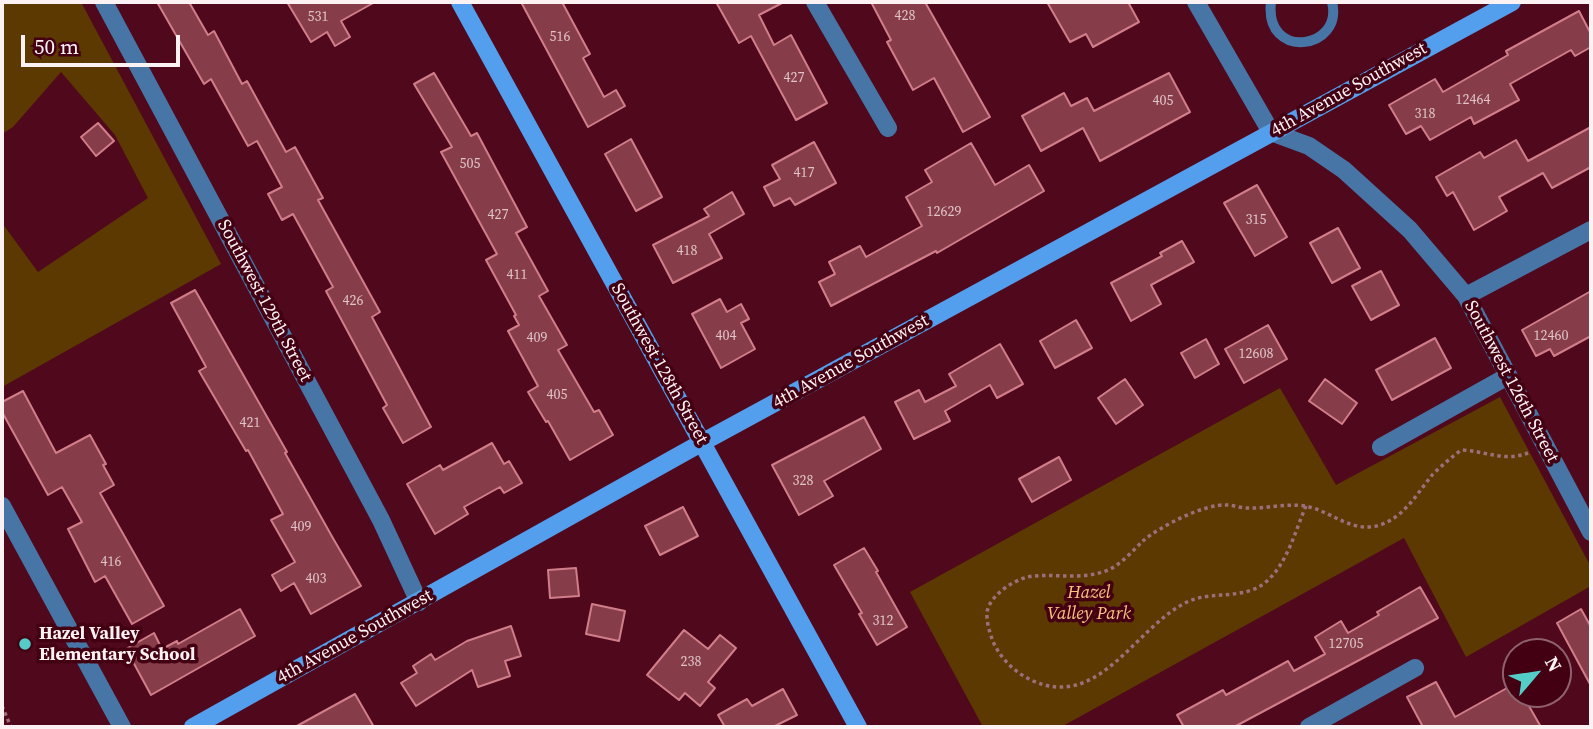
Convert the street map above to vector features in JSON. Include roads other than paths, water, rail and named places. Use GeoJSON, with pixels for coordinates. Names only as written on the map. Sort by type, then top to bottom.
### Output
{"type":"FeatureCollection","features":[{"type":"Feature","properties":{"kind":"street","name":"Southwest 129th Street"},"geometry":{"type":"LineString","coordinates":[[104,2],[381,520],[419,602]]}},
{"type":"Feature","properties":{"kind":"street","name":"Southwest 128th Street"},"geometry":{"type":"LineString","coordinates":[[460,2],[858,727]]}},
{"type":"Feature","properties":{"kind":"street"},"geometry":{"type":"LineString","coordinates":[[815,2],[888,128]]}},
{"type":"Feature","properties":{"kind":"street"},"geometry":{"type":"LineString","coordinates":[[1196,2],[1271,132]]}},
{"type":"Feature","properties":{"kind":"street","name":"4th Avenue Southwest"},"geometry":{"type":"LineString","coordinates":[[193,727],[703,442],[1512,2]]}},
{"type":"Feature","properties":{"kind":"street","name":"Southwest 126th Street"},"geometry":{"type":"LineString","coordinates":[[1271,132],[1309,146],[1343,170],[1410,230],[1466,296],[1591,532]]}},
{"type":"Feature","properties":{"kind":"street"},"geometry":{"type":"LineString","coordinates":[[1466,296],[1591,230]]}},
{"type":"Feature","properties":{"kind":"street"},"geometry":{"type":"LineString","coordinates":[[1381,447],[1508,376]]}},
{"type":"Feature","properties":{"kind":"street"},"geometry":{"type":"LineString","coordinates":[[2,506],[122,727]]}},
{"type":"Feature","properties":{"kind":"street"},"geometry":{"type":"LineString","coordinates":[[1309,727],[1415,667]]}},
{"type":"Feature","properties":{"kind":"lane"},"geometry":{"type":"LineString","coordinates":[[1271,2],[1272,22],[1276,31],[1284,38],[1297,43],[1324,34],[1331,21],[1334,9],[1332,2]]}},
{"type":"Feature","properties":{"kind":"place","name":"Hazel Valley Elementary School"},"geometry":{"type":"Point","coordinates":[25,644]}},
{"type":"Feature","properties":{"kind":"park label","name":"Hazel Valley Park"},"geometry":{"type":"Point","coordinates":[1089,603]}}]}
